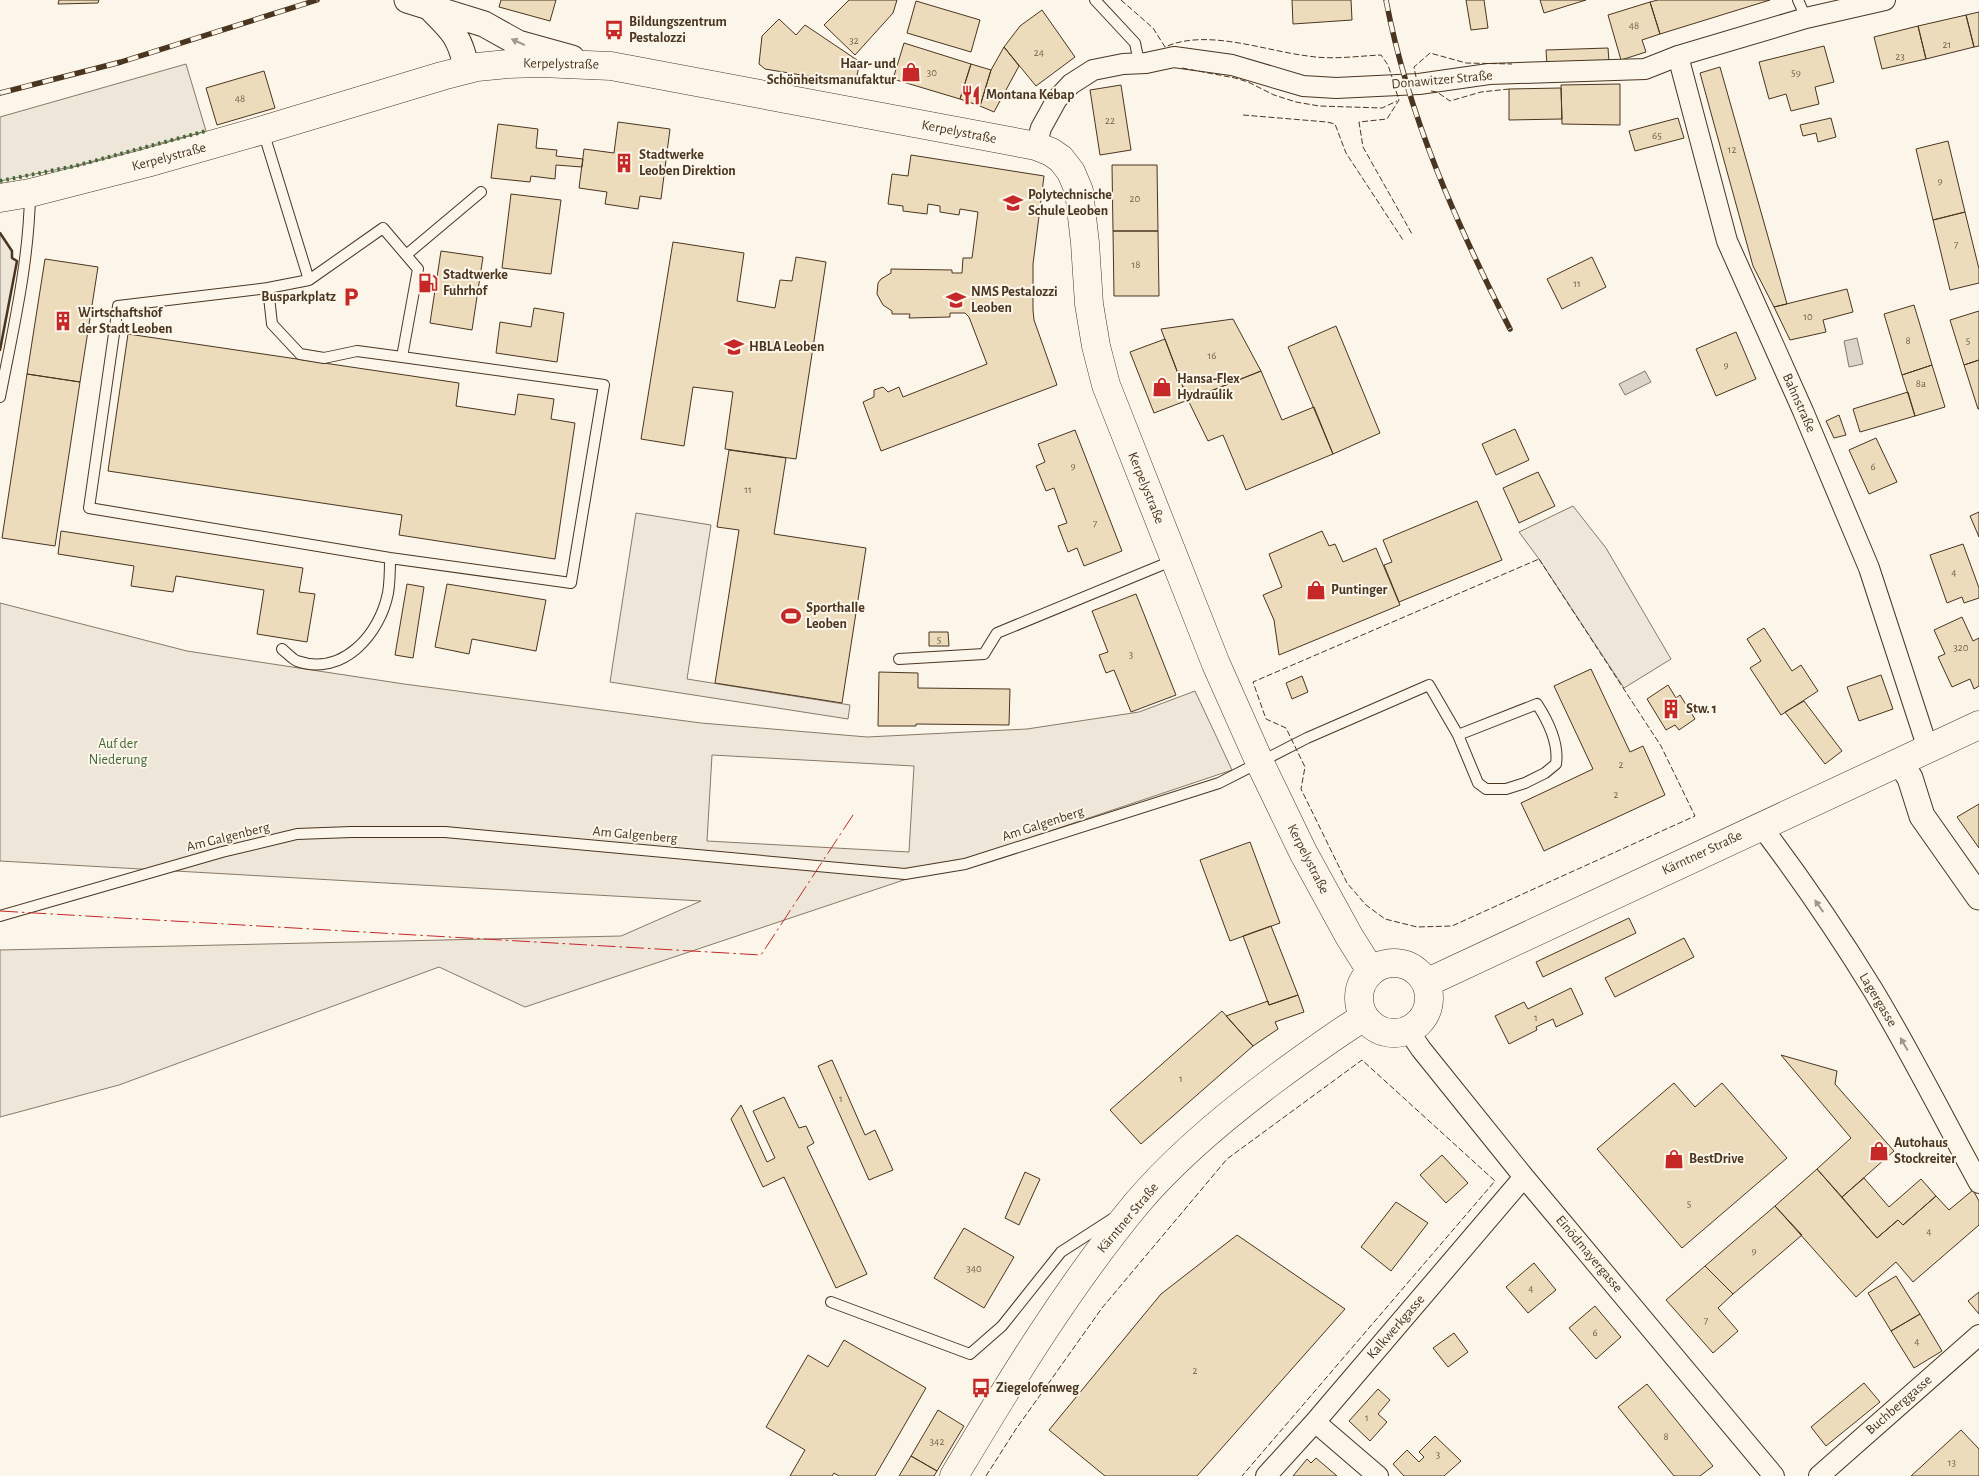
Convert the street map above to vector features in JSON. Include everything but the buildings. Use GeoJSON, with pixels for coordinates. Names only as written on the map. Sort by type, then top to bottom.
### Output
{"type":"FeatureCollection","features":[{"type":"Feature","properties":{"kind":"main road","name":"Kerpelystraße"},"geometry":{"type":"LineString","coordinates":[[0,198],[30,193],[263,130],[476,68],[540,63],[598,64],[1036,146],[1051,152],[1061,159],[1072,172],[1079,191],[1089,304],[1096,346],[1106,385],[1229,693],[1260,763],[1335,911],[1371,971]]}},
{"type":"Feature","properties":{"kind":"main road","name":"Kärntner Straße"},"geometry":{"type":"LineString","coordinates":[[1426,983],[1979,725]]}},
{"type":"Feature","properties":{"kind":"main road"},"geometry":{"type":"LineString","coordinates":[[1395,963],[1408,966],[1419,972],[1426,983],[1429,997],[1427,1010],[1420,1022],[1408,1030],[1396,1033],[1384,1031],[1373,1026],[1364,1017],[1360,1007],[1359,993],[1364,979],[1371,971],[1382,964],[1395,963]]}},
{"type":"Feature","properties":{"kind":"main road","name":"Kärntner Straße"},"geometry":{"type":"LineString","coordinates":[[954,1476],[1015,1374],[1078,1278],[1138,1202],[1198,1140],[1233,1111],[1331,1037],[1364,1017]]}},
{"type":"Feature","properties":{"kind":"street"},"geometry":{"type":"LineString","coordinates":[[407,0],[484,24],[518,43],[598,64]]}},
{"type":"Feature","properties":{"kind":"street","name":"Donawitzer Straße"},"geometry":{"type":"LineString","coordinates":[[1036,146],[1041,128],[1057,99],[1071,84],[1093,70],[1139,62],[1174,57],[1232,65],[1303,86],[1336,88],[1419,84],[1488,74],[1645,70],[1802,9],[1885,0]]}},
{"type":"Feature","properties":{"kind":"street"},"geometry":{"type":"LineString","coordinates":[[431,9],[455,34],[463,54],[476,68],[490,51],[484,24]]}},
{"type":"Feature","properties":{"kind":"street","name":"Bahnstraße"},"geometry":{"type":"LineString","coordinates":[[1678,56],[1727,241],[1803,411],[1869,568],[1928,749]]}},
{"type":"Feature","properties":{"kind":"street"},"geometry":{"type":"LineString","coordinates":[[1900,762],[1910,778],[1922,816],[1979,897]]}},
{"type":"Feature","properties":{"kind":"street","name":"Lagergasse"},"geometry":{"type":"LineString","coordinates":[[1762,826],[1831,924],[1873,990],[1979,1183]]}},
{"type":"Feature","properties":{"kind":"street","name":"Einödmayergasse"},"geometry":{"type":"LineString","coordinates":[[1408,1030],[1421,1049],[1524,1177],[1774,1476]]}},
{"type":"Feature","properties":{"kind":"street","name":"Kalkwerkgasse"},"geometry":{"type":"LineString","coordinates":[[1266,1476],[1315,1422],[1524,1177]]}},
{"type":"Feature","properties":{"kind":"street","name":"Buchberggasse"},"geometry":{"type":"LineString","coordinates":[[1819,1476],[1979,1335]]}},
{"type":"Feature","properties":{"kind":"street"},"geometry":{"type":"LineString","coordinates":[[1315,1422],[1378,1476]]}},
{"type":"Feature","properties":{"kind":"lane"},"geometry":{"type":"LineString","coordinates":[[1095,0],[1135,43],[1139,62]]}},
{"type":"Feature","properties":{"kind":"lane"},"geometry":{"type":"LineString","coordinates":[[263,130],[309,280]]}},
{"type":"Feature","properties":{"kind":"lane"},"geometry":{"type":"LineString","coordinates":[[406,255],[481,192]]}},
{"type":"Feature","properties":{"kind":"lane"},"geometry":{"type":"LineString","coordinates":[[0,397],[29,234],[30,193]]}},
{"type":"Feature","properties":{"kind":"lane"},"geometry":{"type":"LineString","coordinates":[[268,288],[272,324],[300,354],[324,358],[358,351],[604,385],[571,584],[390,558],[89,508],[118,306],[268,288],[309,280],[383,228],[418,269],[402,357]]}},
{"type":"Feature","properties":{"kind":"lane"},"geometry":{"type":"LineString","coordinates":[[282,649],[296,660],[326,664],[354,652],[369,637],[385,605],[388,594],[390,558]]}},
{"type":"Feature","properties":{"kind":"lane"},"geometry":{"type":"LineString","coordinates":[[899,659],[984,654],[997,633],[1175,560]]}},
{"type":"Feature","properties":{"kind":"lane","name":"Am Galgenberg"},"geometry":{"type":"LineString","coordinates":[[0,916],[222,852],[297,834],[445,832],[905,874],[965,864],[1219,783],[1307,738],[1429,685],[1458,735]]}},
{"type":"Feature","properties":{"kind":"lane"},"geometry":{"type":"LineString","coordinates":[[1537,704],[1543,713],[1558,753],[1556,764],[1545,773],[1525,783],[1506,789],[1486,789],[1478,783],[1458,735],[1537,704]]}},
{"type":"Feature","properties":{"kind":"lane"},"geometry":{"type":"LineString","coordinates":[[831,1302],[970,1354],[1002,1326],[1061,1252],[1138,1202]]}},
{"type":"Feature","properties":{"kind":"green space"},"geometry":{"type":"Polygon","coordinates":[[[186,64],[206,131],[75,166],[0,181],[0,117],[186,64]]]}},
{"type":"Feature","properties":{"kind":"green space"},"geometry":{"type":"Polygon","coordinates":[[[0,233],[12,251],[12,258],[17,261],[0,350],[0,233]]]}},
{"type":"Feature","properties":{"kind":"green space"},"geometry":{"type":"Polygon","coordinates":[[[1573,506],[1606,548],[1671,659],[1624,688],[1539,559],[1519,532],[1573,506]]]}},
{"type":"Feature","properties":{"kind":"green space"},"geometry":{"type":"Polygon","coordinates":[[[636,513],[711,525],[687,679],[850,705],[848,719],[610,682],[636,513]]]}},
{"type":"Feature","properties":{"kind":"green space","name":"Auf der Niederung"},"geometry":{"type":"Polygon","coordinates":[[[0,603],[187,651],[404,684],[701,723],[867,737],[1027,729],[1139,712],[1195,691],[1232,770],[525,1007],[439,967],[119,1085],[0,1117],[0,950],[621,936],[701,901],[0,861],[0,603]],[[712,755],[707,841],[909,852],[914,766],[712,755]]]}},
{"type":"Feature","properties":{"kind":"shaded area"},"geometry":{"type":"Polygon","coordinates":[[[1857,338],[1863,364],[1849,367],[1844,341],[1857,338]]]}},
{"type":"Feature","properties":{"kind":"shaded area"},"geometry":{"type":"Polygon","coordinates":[[[1645,371],[1651,382],[1625,395],[1619,384],[1645,371]]]}},
{"type":"Feature","properties":{"kind":"railway"},"geometry":{"type":"LineString","coordinates":[[0,93],[121,62],[317,0]]}},
{"type":"Feature","properties":{"kind":"railway"},"geometry":{"type":"LineString","coordinates":[[1386,0],[1407,86],[1436,169],[1471,250],[1510,329]]}},
{"type":"Feature","properties":{"kind":"hedge"},"geometry":{"type":"LineString","coordinates":[[0,181],[75,166],[206,131]]}},
{"type":"Feature","properties":{"kind":"fence"},"geometry":{"type":"LineString","coordinates":[[1121,0],[1153,28],[1165,47],[1181,42],[1217,40],[1317,57],[1336,58],[1381,55],[1388,65],[1392,77]]}},
{"type":"Feature","properties":{"kind":"fence"},"geometry":{"type":"LineString","coordinates":[[1416,77],[1414,67],[1430,53],[1466,63],[1512,64]]}},
{"type":"Feature","properties":{"kind":"fence"},"geometry":{"type":"LineString","coordinates":[[1182,68],[1235,78],[1248,82],[1274,95],[1296,102],[1319,106],[1382,108],[1397,101]]}},
{"type":"Feature","properties":{"kind":"fence"},"geometry":{"type":"LineString","coordinates":[[1431,91],[1437,92],[1450,101],[1481,92],[1509,89]]}},
{"type":"Feature","properties":{"kind":"fence"},"geometry":{"type":"LineString","coordinates":[[1396,91],[1399,100],[1387,119],[1359,122],[1363,147],[1412,234]]}},
{"type":"Feature","properties":{"kind":"fence"},"geometry":{"type":"LineString","coordinates":[[1243,115],[1335,124],[1346,153],[1403,240]]}},
{"type":"Feature","properties":{"kind":"fence"},"geometry":{"type":"LineString","coordinates":[[1539,559],[1661,746],[1695,816],[1452,926],[1417,927],[1385,919],[1366,905],[1347,883],[1301,789],[1305,767],[1286,728],[1266,719],[1253,682],[1539,559]]}},
{"type":"Feature","properties":{"kind":"fence"},"geometry":{"type":"LineString","coordinates":[[986,1476],[1016,1429],[1102,1308],[1227,1159],[1362,1060],[1495,1181],[1242,1476]]}},
{"type":"Feature","properties":{"kind":"wall"},"geometry":{"type":"LineString","coordinates":[[0,233],[12,251],[12,258],[17,261],[0,350]]}},
{"type":"Feature","properties":{"kind":"power"},"geometry":{"type":"LineString","coordinates":[[0,911],[761,955],[855,812]]}},
{"type":"Feature","properties":{"kind":"place","name":"Bildungszentrum Pestalozzi"},"geometry":{"type":"Point","coordinates":[614,30]}},
{"type":"Feature","properties":{"kind":"place","name":"Haar- und Schönheitsmanufaktur"},"geometry":{"type":"Point","coordinates":[911,72]}},
{"type":"Feature","properties":{"kind":"place","name":"Montana Kebap"},"geometry":{"type":"Point","coordinates":[971,95]}},
{"type":"Feature","properties":{"kind":"place","name":"Stadtwerke Leoben Direktion"},"geometry":{"type":"Point","coordinates":[624,163]}},
{"type":"Feature","properties":{"kind":"place","name":"Polytechnische Schule Leoben"},"geometry":{"type":"Point","coordinates":[1013,203]}},
{"type":"Feature","properties":{"kind":"place","name":"Stadtwerke Fuhrhof"},"geometry":{"type":"Point","coordinates":[428,283]}},
{"type":"Feature","properties":{"kind":"place","name":"Busparkplatz"},"geometry":{"type":"Point","coordinates":[351,297]}},
{"type":"Feature","properties":{"kind":"place","name":"NMS Pestalozzi Leoben"},"geometry":{"type":"Point","coordinates":[956,300]}},
{"type":"Feature","properties":{"kind":"place","name":"Wirtschaftshof der Stadt Leoben"},"geometry":{"type":"Point","coordinates":[63,321]}},
{"type":"Feature","properties":{"kind":"place","name":"HBLA Leoben"},"geometry":{"type":"Point","coordinates":[734,347]}},
{"type":"Feature","properties":{"kind":"place","name":"Hansa-Flex Hydraulik"},"geometry":{"type":"Point","coordinates":[1162,387]}},
{"type":"Feature","properties":{"kind":"place","name":"Puntinger"},"geometry":{"type":"Point","coordinates":[1316,590]}},
{"type":"Feature","properties":{"kind":"place","name":"Sporthalle Leoben"},"geometry":{"type":"Point","coordinates":[791,616]}},
{"type":"Feature","properties":{"kind":"place","name":"Stw. 1"},"geometry":{"type":"Point","coordinates":[1671,709]}},
{"type":"Feature","properties":{"kind":"place","name":"Autohaus Stockreiter"},"geometry":{"type":"Point","coordinates":[1879,1151]}},
{"type":"Feature","properties":{"kind":"place","name":"BestDrive"},"geometry":{"type":"Point","coordinates":[1674,1159]}},
{"type":"Feature","properties":{"kind":"place","name":"Ziegelofenweg"},"geometry":{"type":"Point","coordinates":[981,1388]}}]}
